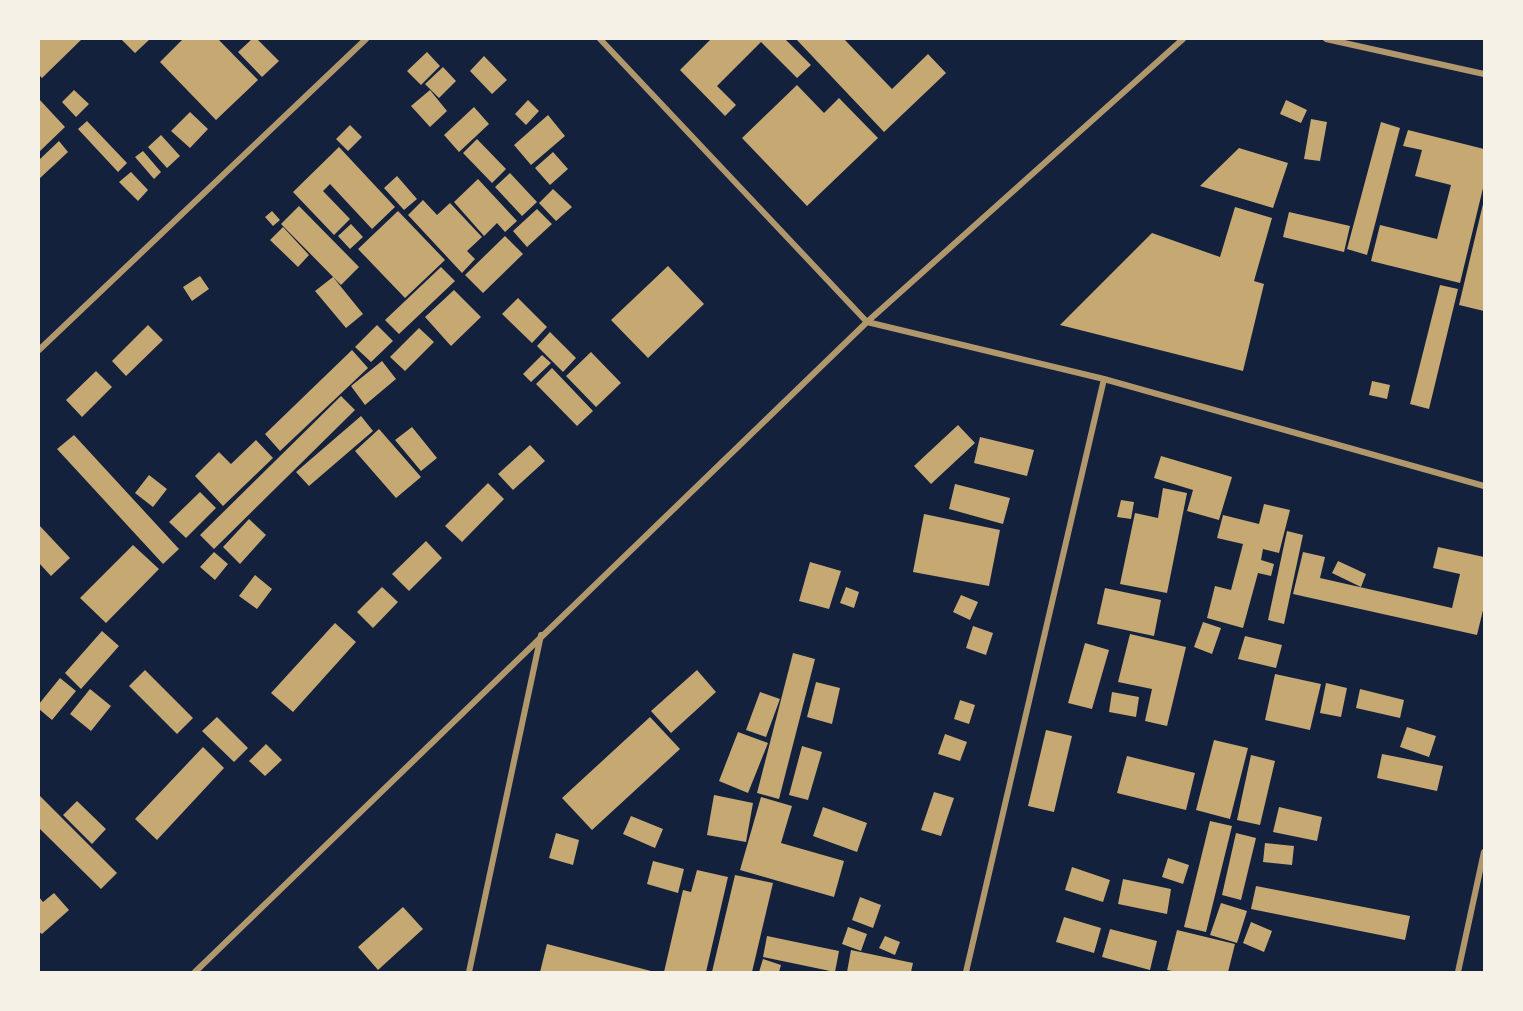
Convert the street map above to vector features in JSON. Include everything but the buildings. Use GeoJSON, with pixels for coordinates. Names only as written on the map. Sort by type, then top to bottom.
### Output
{"type":"FeatureCollection","features":[{"type":"Feature","properties":{"kind":"street"},"geometry":{"type":"LineString","coordinates":[[39,350],[366,39]]}},
{"type":"Feature","properties":{"kind":"street"},"geometry":{"type":"LineString","coordinates":[[600,39],[867,322],[1104,379],[1484,486]]}},
{"type":"Feature","properties":{"kind":"street"},"geometry":{"type":"LineString","coordinates":[[195,972],[867,322],[1183,39]]}},
{"type":"Feature","properties":{"kind":"street"},"geometry":{"type":"LineString","coordinates":[[1326,39],[1484,74]]}},
{"type":"Feature","properties":{"kind":"street"},"geometry":{"type":"LineString","coordinates":[[966,972],[1104,379]]}},
{"type":"Feature","properties":{"kind":"street"},"geometry":{"type":"LineString","coordinates":[[470,972],[542,635]]}},
{"type":"Feature","properties":{"kind":"street"},"geometry":{"type":"LineString","coordinates":[[1458,972],[1484,852]]}}]}
